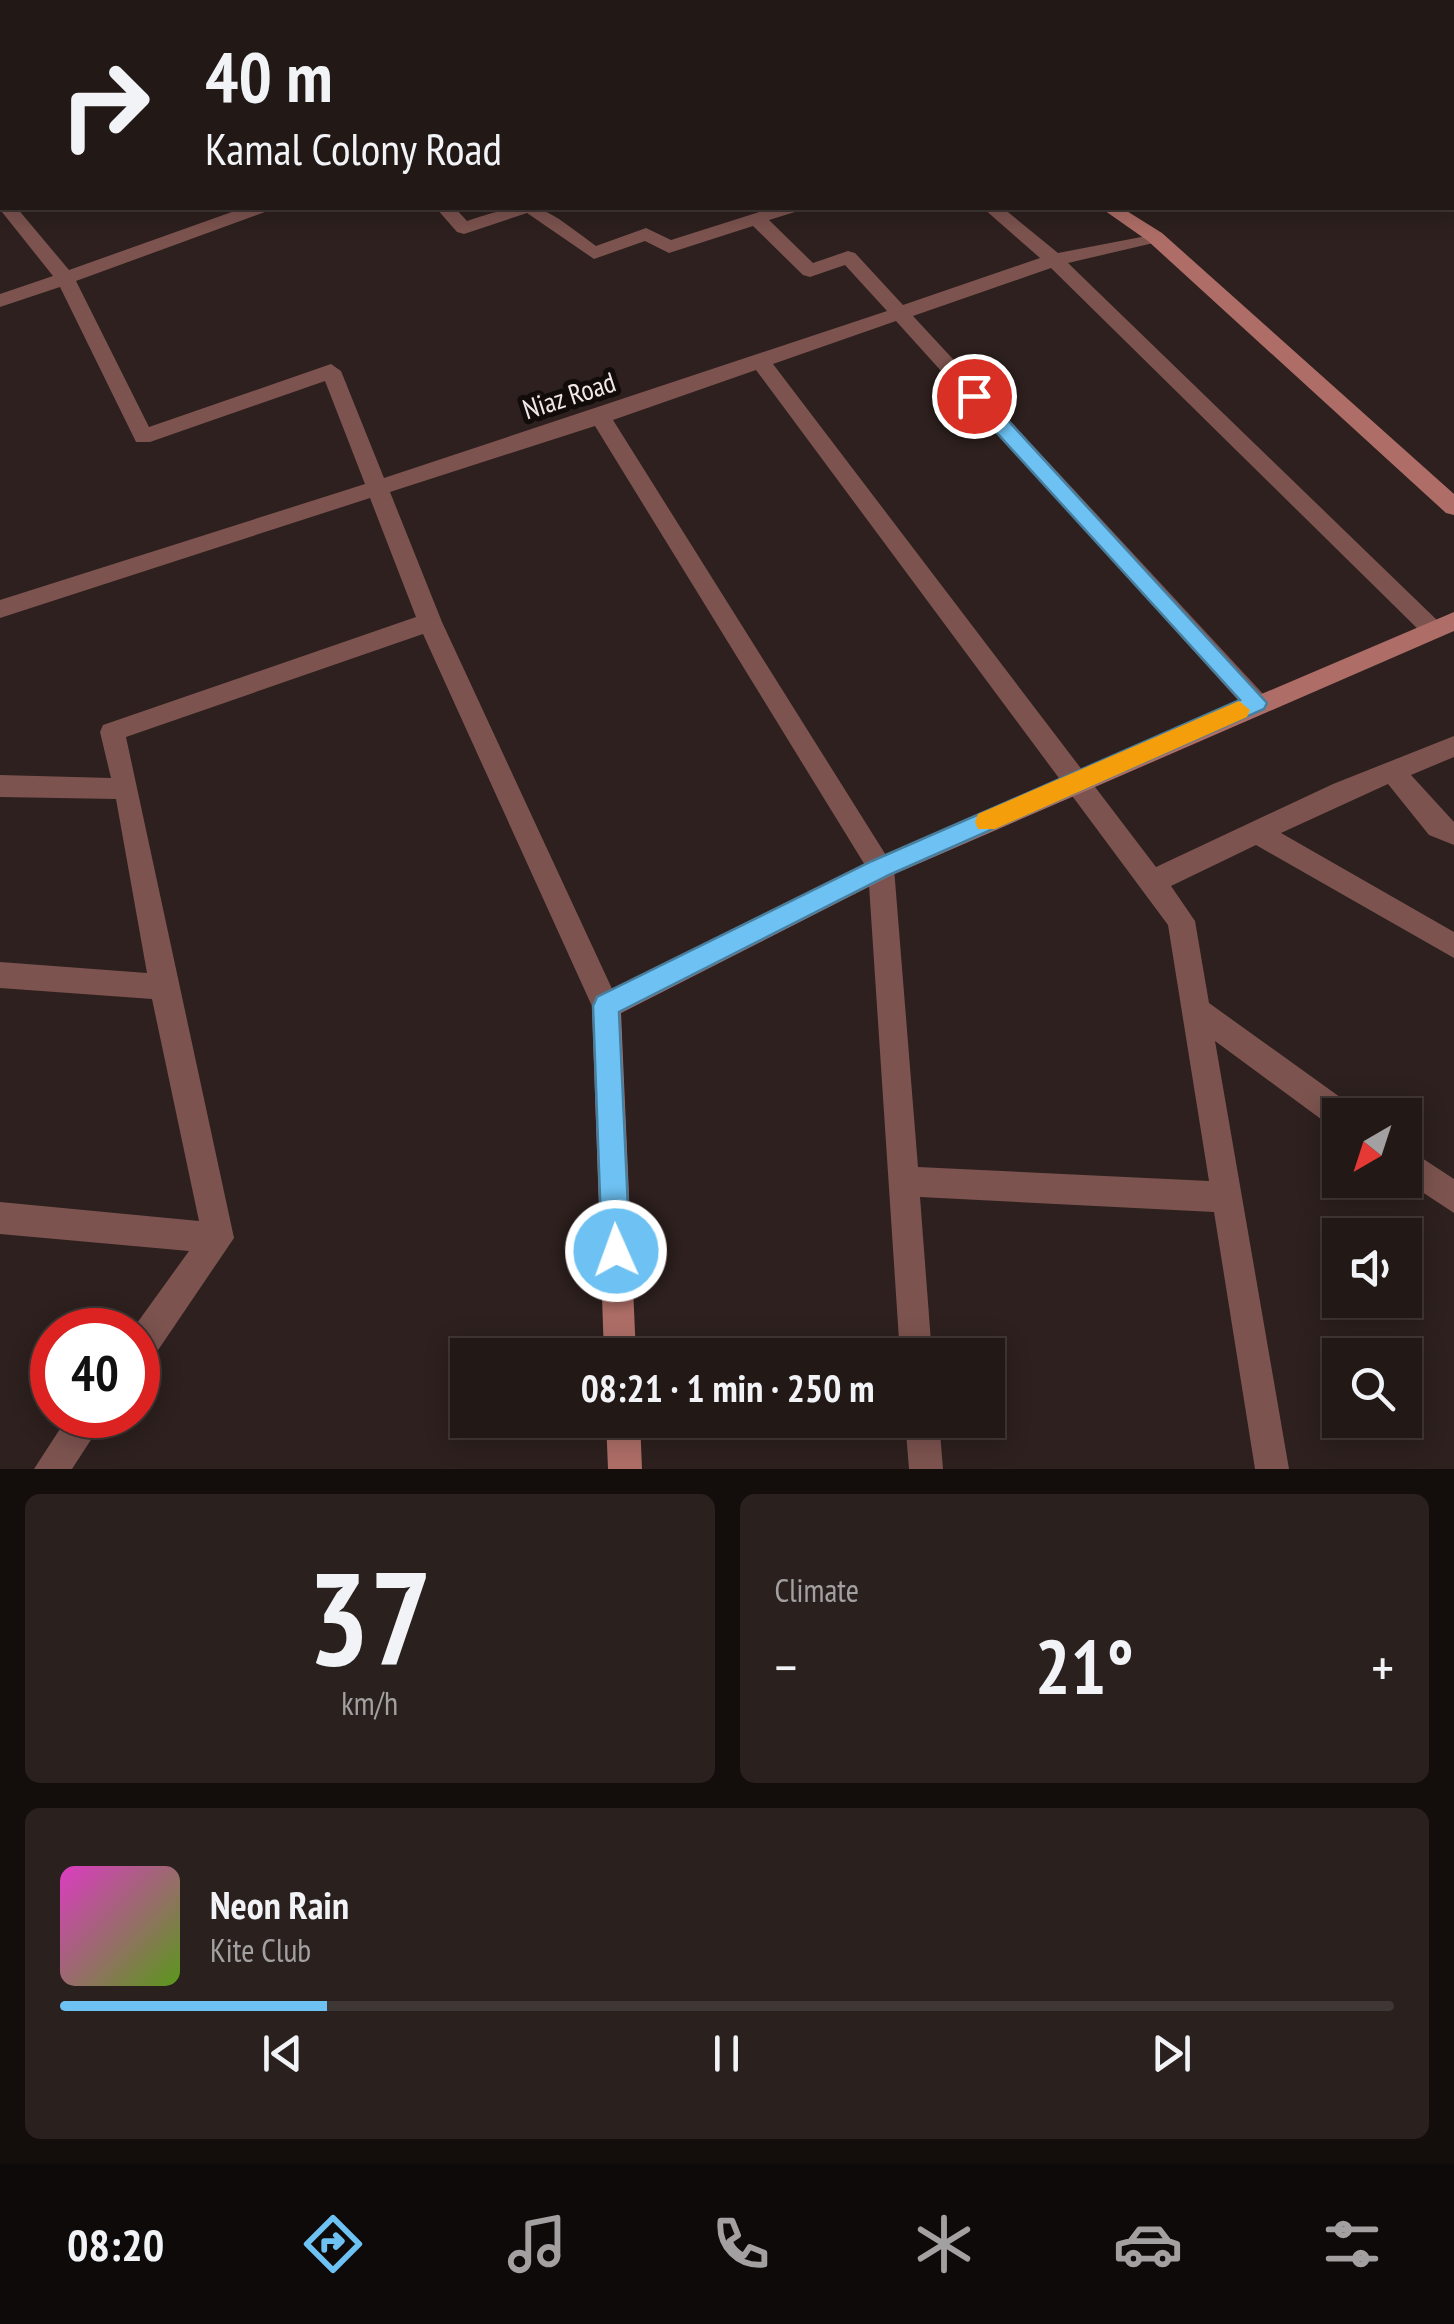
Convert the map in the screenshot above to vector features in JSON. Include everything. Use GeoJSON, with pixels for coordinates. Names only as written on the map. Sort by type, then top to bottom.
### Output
{"type":"FeatureCollection","features":[{"type":"Feature","properties":{"kind":"street"},"geometry":{"type":"LineString","coordinates":[[10,210],[65,278],[143,437],[330,371],[430,622],[606,1006],[619,1338]]}},
{"type":"Feature","properties":{"kind":"street"},"geometry":{"type":"LineString","coordinates":[[0,301],[254,210]]}},
{"type":"Feature","properties":{"kind":"street"},"geometry":{"type":"LineString","coordinates":[[448,210],[464,228],[517,210]]}},
{"type":"Feature","properties":{"kind":"street"},"geometry":{"type":"LineString","coordinates":[[537,210],[594,253],[646,234],[669,247],[783,210]]}},
{"type":"Feature","properties":{"kind":"street"},"geometry":{"type":"LineString","coordinates":[[606,1006],[881,868],[1443,625],[1054,260],[994,210]]}},
{"type":"Feature","properties":{"kind":"street"},"geometry":{"type":"LineString","coordinates":[[1113,210],[1156,237],[1454,507]]}},
{"type":"Feature","properties":{"kind":"street"},"geometry":{"type":"LineString","coordinates":[[757,219],[810,271],[848,256],[1256,703]]}},
{"type":"Feature","properties":{"kind":"street","name":"Niaz Road"},"geometry":{"type":"LineString","coordinates":[[0,608],[600,417],[1054,260],[1156,237]]}},
{"type":"Feature","properties":{"kind":"street"},"geometry":{"type":"LineString","coordinates":[[760,362],[1181,921],[1272,1469]]}},
{"type":"Feature","properties":{"kind":"street"},"geometry":{"type":"LineString","coordinates":[[600,417],[881,868],[915,1338]]}},
{"type":"Feature","properties":{"kind":"street"},"geometry":{"type":"LineString","coordinates":[[160,1319],[218,1238],[112,732],[430,622]]}},
{"type":"Feature","properties":{"kind":"street"},"geometry":{"type":"LineString","coordinates":[[1152,882],[1342,792],[1454,746]]}},
{"type":"Feature","properties":{"kind":"street"},"geometry":{"type":"LineString","coordinates":[[1394,773],[1438,827],[1454,834]]}},
{"type":"Feature","properties":{"kind":"street"},"geometry":{"type":"LineString","coordinates":[[0,786],[127,790]]}},
{"type":"Feature","properties":{"kind":"street"},"geometry":{"type":"LineString","coordinates":[[1260,834],[1454,946]]}},
{"type":"Feature","properties":{"kind":"street"},"geometry":{"type":"LineString","coordinates":[[0,975],[164,987]]}},
{"type":"Feature","properties":{"kind":"street"},"geometry":{"type":"LineString","coordinates":[[1196,1010],[1322,1102]]}},
{"type":"Feature","properties":{"kind":"street"},"geometry":{"type":"LineString","coordinates":[[1422,1174],[1454,1198]]}},
{"type":"Feature","properties":{"kind":"street"},"geometry":{"type":"LineString","coordinates":[[901,1181],[1226,1197]]}},
{"type":"Feature","properties":{"kind":"street"},"geometry":{"type":"LineString","coordinates":[[0,1218],[218,1238]]}},
{"type":"Feature","properties":{"kind":"street"},"geometry":{"type":"LineString","coordinates":[[52,1469],[74,1438]]}},
{"type":"Feature","properties":{"kind":"street"},"geometry":{"type":"LineString","coordinates":[[623,1438],[624,1469]]}},
{"type":"Feature","properties":{"kind":"street"},"geometry":{"type":"LineString","coordinates":[[923,1438],[926,1469]]}},
{"type":"Feature","properties":{"kind":"slow traffic"},"geometry":{"type":"LineString","coordinates":[[986,822],[1239,710]]}},
{"type":"Feature","properties":{"kind":"route"},"geometry":{"type":"LineString","coordinates":[[616,1251],[606,1006],[881,868],[1256,703],[974,396]]}}]}
